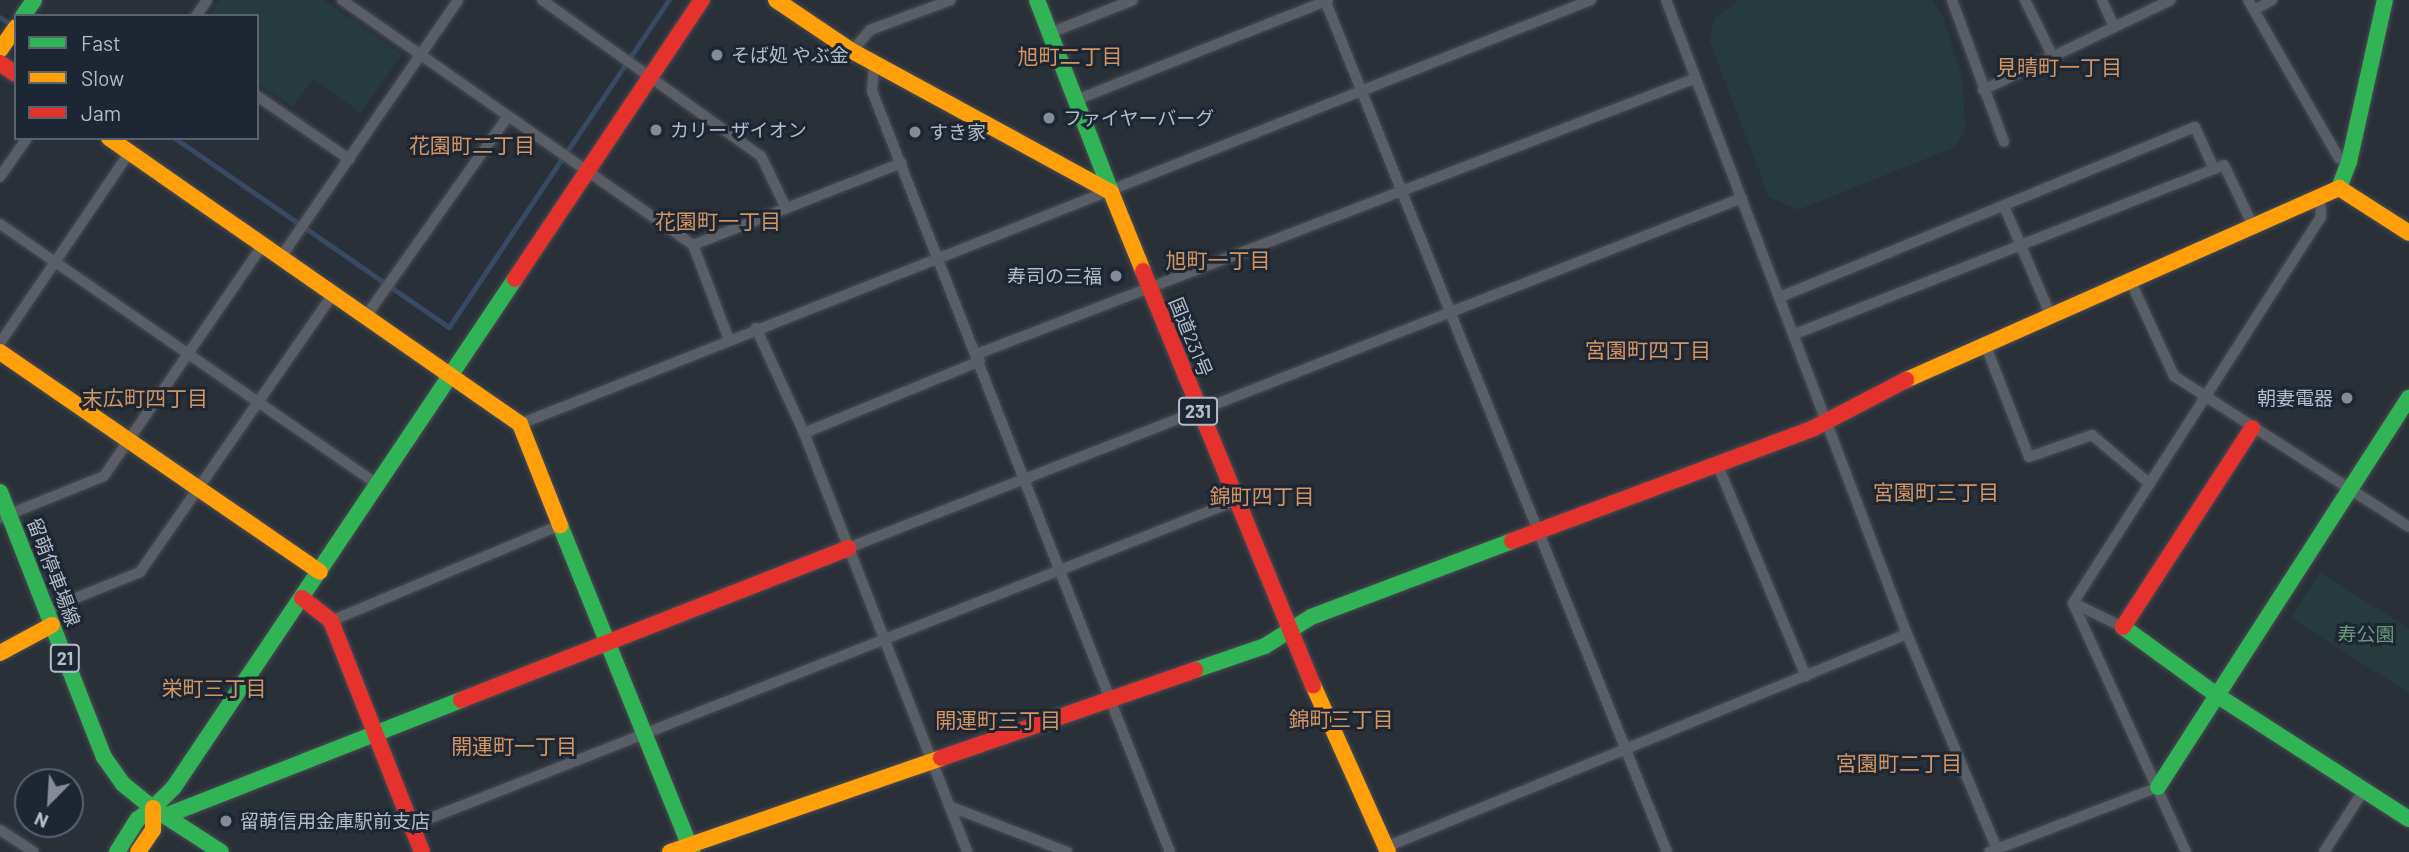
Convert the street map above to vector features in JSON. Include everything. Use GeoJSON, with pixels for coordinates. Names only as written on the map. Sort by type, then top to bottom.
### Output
{"type":"FeatureCollection","features":[{"type":"Feature","properties":{"kind":"main road"},"geometry":{"type":"LineString","coordinates":[[138,852],[153,830],[159,812],[174,788],[702,0]]}},
{"type":"Feature","properties":{"kind":"main road"},"geometry":{"type":"LineString","coordinates":[[776,0],[852,51],[1111,192]]}},
{"type":"Feature","properties":{"kind":"main road","name":"国道231号"},"geometry":{"type":"LineString","coordinates":[[1037,0],[1149,290],[1235,502],[1382,850]]}},
{"type":"Feature","properties":{"kind":"main road"},"geometry":{"type":"LineString","coordinates":[[2339,188],[2349,162],[2385,0]]}},
{"type":"Feature","properties":{"kind":"main road"},"geometry":{"type":"LineString","coordinates":[[0,50],[14,30]]}},
{"type":"Feature","properties":{"kind":"main road"},"geometry":{"type":"LineString","coordinates":[[111,140],[520,424],[610,641],[690,849]]}},
{"type":"Feature","properties":{"kind":"main road"},"geometry":{"type":"LineString","coordinates":[[670,852],[690,849],[1265,646],[1288,629],[1718,466],[1827,419],[2129,278],[2339,188]]}},
{"type":"Feature","properties":{"kind":"main road"},"geometry":{"type":"LineString","coordinates":[[2339,188],[2409,233]]}},
{"type":"Feature","properties":{"kind":"main road"},"geometry":{"type":"LineString","coordinates":[[0,352],[320,572]]}},
{"type":"Feature","properties":{"kind":"main road"},"geometry":{"type":"LineString","coordinates":[[2158,787],[2409,398]]}},
{"type":"Feature","properties":{"kind":"main road"},"geometry":{"type":"LineString","coordinates":[[2252,428],[2123,626],[2218,696],[2409,819]]}},
{"type":"Feature","properties":{"kind":"main road","name":"留萌停車場線"},"geometry":{"type":"LineString","coordinates":[[0,492],[4,516],[49,617],[104,757],[122,784],[159,812],[221,852]]}},
{"type":"Feature","properties":{"kind":"main road"},"geometry":{"type":"LineString","coordinates":[[117,852],[138,819],[379,735],[848,548]]}},
{"type":"Feature","properties":{"kind":"main road"},"geometry":{"type":"LineString","coordinates":[[302,598],[331,621],[379,735],[422,852]]}},
{"type":"Feature","properties":{"kind":"main road"},"geometry":{"type":"LineString","coordinates":[[0,653],[49,617]]}},
{"type":"Feature","properties":{"kind":"street"},"geometry":{"type":"LineString","coordinates":[[342,0],[693,245],[729,340]]}},
{"type":"Feature","properties":{"kind":"street"},"geometry":{"type":"LineString","coordinates":[[282,257],[458,0]]}},
{"type":"Feature","properties":{"kind":"street"},"geometry":{"type":"LineString","coordinates":[[542,0],[761,156],[786,208]]}},
{"type":"Feature","properties":{"kind":"street"},"geometry":{"type":"LineString","coordinates":[[852,51],[870,30],[951,0]]}},
{"type":"Feature","properties":{"kind":"street"},"geometry":{"type":"LineString","coordinates":[[1050,33],[1133,0]]}},
{"type":"Feature","properties":{"kind":"street"},"geometry":{"type":"LineString","coordinates":[[1076,100],[1326,0],[1400,191],[1629,750],[1662,851]]}},
{"type":"Feature","properties":{"kind":"street"},"geometry":{"type":"LineString","coordinates":[[520,424],[1591,0]]}},
{"type":"Feature","properties":{"kind":"street"},"geometry":{"type":"LineString","coordinates":[[1666,0],[1907,634],[1993,850],[2158,787]]}},
{"type":"Feature","properties":{"kind":"street"},"geometry":{"type":"LineString","coordinates":[[1952,0],[2004,142]]}},
{"type":"Feature","properties":{"kind":"street"},"geometry":{"type":"LineString","coordinates":[[2025,0],[2053,57]]}},
{"type":"Feature","properties":{"kind":"street"},"geometry":{"type":"LineString","coordinates":[[2102,0],[2114,27]]}},
{"type":"Feature","properties":{"kind":"street"},"geometry":{"type":"LineString","coordinates":[[1983,90],[2171,0]]}},
{"type":"Feature","properties":{"kind":"street"},"geometry":{"type":"LineString","coordinates":[[2272,0],[2251,5],[2339,158],[2349,162]]}},
{"type":"Feature","properties":{"kind":"street"},"geometry":{"type":"LineString","coordinates":[[874,63],[872,91],[1170,852]]}},
{"type":"Feature","properties":{"kind":"street"},"geometry":{"type":"LineString","coordinates":[[804,433],[978,357],[1696,78]]}},
{"type":"Feature","properties":{"kind":"street"},"geometry":{"type":"LineString","coordinates":[[259,97],[349,159]]}},
{"type":"Feature","properties":{"kind":"street"},"geometry":{"type":"LineString","coordinates":[[366,316],[508,116]]}},
{"type":"Feature","properties":{"kind":"street"},"geometry":{"type":"LineString","coordinates":[[1780,297],[2195,127],[2214,169]]}},
{"type":"Feature","properties":{"kind":"street"},"geometry":{"type":"LineString","coordinates":[[0,177],[26,140]]}},
{"type":"Feature","properties":{"kind":"street"},"geometry":{"type":"LineString","coordinates":[[0,343],[129,153]]}},
{"type":"Feature","properties":{"kind":"street"},"geometry":{"type":"LineString","coordinates":[[693,245],[901,163]]}},
{"type":"Feature","properties":{"kind":"street"},"geometry":{"type":"LineString","coordinates":[[1795,334],[2224,164],[2252,224]]}},
{"type":"Feature","properties":{"kind":"street"},"geometry":{"type":"LineString","coordinates":[[2073,603],[2321,216],[2320,194]]}},
{"type":"Feature","properties":{"kind":"street"},"geometry":{"type":"LineString","coordinates":[[848,548],[1025,476],[1742,198]]}},
{"type":"Feature","properties":{"kind":"street"},"geometry":{"type":"LineString","coordinates":[[2004,206],[2050,314]]}},
{"type":"Feature","properties":{"kind":"street"},"geometry":{"type":"LineString","coordinates":[[0,224],[378,485]]}},
{"type":"Feature","properties":{"kind":"street"},"geometry":{"type":"LineString","coordinates":[[4,516],[104,475],[263,245]]}},
{"type":"Feature","properties":{"kind":"street"},"geometry":{"type":"LineString","coordinates":[[2129,278],[2174,376],[2205,399],[2409,527]]}},
{"type":"Feature","properties":{"kind":"street"},"geometry":{"type":"LineString","coordinates":[[49,617],[140,572],[334,293]]}},
{"type":"Feature","properties":{"kind":"street"},"geometry":{"type":"LineString","coordinates":[[757,328],[804,433],[967,852]]}},
{"type":"Feature","properties":{"kind":"street"},"geometry":{"type":"LineString","coordinates":[[1985,344],[2029,457],[2092,435],[2150,484]]}},
{"type":"Feature","properties":{"kind":"street"},"geometry":{"type":"LineString","coordinates":[[1718,466],[1805,676]]}},
{"type":"Feature","properties":{"kind":"street"},"geometry":{"type":"LineString","coordinates":[[413,825],[1060,567],[1235,502]]}},
{"type":"Feature","properties":{"kind":"street"},"geometry":{"type":"LineString","coordinates":[[331,621],[563,524]]}},
{"type":"Feature","properties":{"kind":"street"},"geometry":{"type":"LineString","coordinates":[[2073,603],[2123,626]]}},
{"type":"Feature","properties":{"kind":"street"},"geometry":{"type":"LineString","coordinates":[[2073,603],[2186,852]]}},
{"type":"Feature","properties":{"kind":"street"},"geometry":{"type":"LineString","coordinates":[[1382,850],[1907,634]]}},
{"type":"Feature","properties":{"kind":"street"},"geometry":{"type":"LineString","coordinates":[[2324,852],[2364,790]]}},
{"type":"Feature","properties":{"kind":"street"},"geometry":{"type":"LineString","coordinates":[[949,806],[1067,852]]}},
{"type":"Feature","properties":{"kind":"street"},"geometry":{"type":"LineString","coordinates":[[0,830],[34,852]]}},
{"type":"Feature","properties":{"kind":"green space"},"geometry":{"type":"Polygon","coordinates":[[[219,0],[324,0],[402,54],[361,113],[313,79],[293,107],[259,84],[259,14],[209,14],[219,0]]]}},
{"type":"Feature","properties":{"kind":"green space"},"geometry":{"type":"Polygon","coordinates":[[[1739,0],[1932,0],[1942,14],[1963,80],[1965,132],[1955,147],[1798,210],[1769,197],[1709,39],[1715,18],[1739,0]]]}},
{"type":"Feature","properties":{"kind":"green space","name":"寿公園"},"geometry":{"type":"Polygon","coordinates":[[[2320,572],[2409,629],[2409,693],[2291,618],[2320,572]]]}},
{"type":"Feature","properties":{"kind":"waterway"},"geometry":{"type":"LineString","coordinates":[[178,140],[449,327],[669,0]]}},
{"type":"Feature","properties":{"kind":"waterway"},"geometry":{"type":"LineString","coordinates":[[0,17],[12,25]]}},
{"type":"Feature","properties":{"kind":"traffic: fast"},"geometry":{"type":"LineString","coordinates":[[24,14],[34,0]]}},
{"type":"Feature","properties":{"kind":"traffic: fast"},"geometry":{"type":"LineString","coordinates":[[1037,0],[1111,192]]}},
{"type":"Feature","properties":{"kind":"traffic: fast"},"geometry":{"type":"LineString","coordinates":[[2339,188],[2349,162],[2385,0]]}},
{"type":"Feature","properties":{"kind":"traffic: fast"},"geometry":{"type":"LineString","coordinates":[[221,852],[153,808],[174,787],[515,279]]}},
{"type":"Feature","properties":{"kind":"traffic: fast"},"geometry":{"type":"LineString","coordinates":[[2158,787],[2409,398]]}},
{"type":"Feature","properties":{"kind":"traffic: fast"},"geometry":{"type":"LineString","coordinates":[[0,492],[104,757],[123,784],[153,808]]}},
{"type":"Feature","properties":{"kind":"traffic: fast"},"geometry":{"type":"LineString","coordinates":[[560,525],[692,852]]}},
{"type":"Feature","properties":{"kind":"traffic: fast"},"geometry":{"type":"LineString","coordinates":[[1195,670],[1265,646],[1311,617],[1512,541]]}},
{"type":"Feature","properties":{"kind":"traffic: fast"},"geometry":{"type":"LineString","coordinates":[[2123,627],[2218,696],[2409,819]]}},
{"type":"Feature","properties":{"kind":"traffic: fast"},"geometry":{"type":"LineString","coordinates":[[165,816],[461,700]]}},
{"type":"Feature","properties":{"kind":"traffic: fast"},"geometry":{"type":"LineString","coordinates":[[117,852],[138,819],[153,808]]}},
{"type":"Feature","properties":{"kind":"traffic: slow"},"geometry":{"type":"LineString","coordinates":[[776,0],[852,51],[1111,192],[1143,271]]}},
{"type":"Feature","properties":{"kind":"traffic: slow"},"geometry":{"type":"LineString","coordinates":[[0,50],[14,30]]}},
{"type":"Feature","properties":{"kind":"traffic: slow"},"geometry":{"type":"LineString","coordinates":[[112,140],[520,424],[560,525]]}},
{"type":"Feature","properties":{"kind":"traffic: slow"},"geometry":{"type":"LineString","coordinates":[[2339,188],[2409,233]]}},
{"type":"Feature","properties":{"kind":"traffic: slow"},"geometry":{"type":"LineString","coordinates":[[1906,380],[2339,188]]}},
{"type":"Feature","properties":{"kind":"traffic: slow"},"geometry":{"type":"LineString","coordinates":[[0,352],[320,572]]}},
{"type":"Feature","properties":{"kind":"traffic: slow"},"geometry":{"type":"LineString","coordinates":[[0,653],[52,625]]}},
{"type":"Feature","properties":{"kind":"traffic: slow"},"geometry":{"type":"LineString","coordinates":[[1313,685],[1388,852]]}},
{"type":"Feature","properties":{"kind":"traffic: slow"},"geometry":{"type":"LineString","coordinates":[[670,852],[941,758]]}},
{"type":"Feature","properties":{"kind":"traffic: slow"},"geometry":{"type":"LineString","coordinates":[[138,852],[153,830],[153,808]]}},
{"type":"Feature","properties":{"kind":"traffic: jam"},"geometry":{"type":"LineString","coordinates":[[515,279],[702,0]]}},
{"type":"Feature","properties":{"kind":"traffic: jam"},"geometry":{"type":"LineString","coordinates":[[0,63],[14,73]]}},
{"type":"Feature","properties":{"kind":"traffic: jam"},"geometry":{"type":"LineString","coordinates":[[1143,271],[1313,685]]}},
{"type":"Feature","properties":{"kind":"traffic: jam"},"geometry":{"type":"LineString","coordinates":[[1512,541],[1814,428],[1906,380]]}},
{"type":"Feature","properties":{"kind":"traffic: jam"},"geometry":{"type":"LineString","coordinates":[[2123,627],[2252,428]]}},
{"type":"Feature","properties":{"kind":"traffic: jam"},"geometry":{"type":"LineString","coordinates":[[461,700],[848,548]]}},
{"type":"Feature","properties":{"kind":"traffic: jam"},"geometry":{"type":"LineString","coordinates":[[302,598],[331,621],[422,852]]}},
{"type":"Feature","properties":{"kind":"traffic: jam"},"geometry":{"type":"LineString","coordinates":[[941,758],[1195,670]]}},
{"type":"Feature","properties":{"kind":"place","name":"そば処 やぶ金"},"geometry":{"type":"Point","coordinates":[717,55]}},
{"type":"Feature","properties":{"kind":"place","name":"ファイヤーバーグ"},"geometry":{"type":"Point","coordinates":[1049,118]}},
{"type":"Feature","properties":{"kind":"place","name":"カリー ザイオン"},"geometry":{"type":"Point","coordinates":[656,130]}},
{"type":"Feature","properties":{"kind":"place","name":"すき家"},"geometry":{"type":"Point","coordinates":[915,132]}},
{"type":"Feature","properties":{"kind":"place","name":"寿司の三福"},"geometry":{"type":"Point","coordinates":[1116,276]}},
{"type":"Feature","properties":{"kind":"place","name":"朝妻電器"},"geometry":{"type":"Point","coordinates":[2347,398]}},
{"type":"Feature","properties":{"kind":"place","name":"留萌信用金庫駅前支店"},"geometry":{"type":"Point","coordinates":[226,821]}},
{"type":"Feature","properties":{"kind":"district","name":"旭町二丁目"},"geometry":{"type":"Point","coordinates":[1070,56]}},
{"type":"Feature","properties":{"kind":"district","name":"見晴町一丁目"},"geometry":{"type":"Point","coordinates":[2059,67]}},
{"type":"Feature","properties":{"kind":"district","name":"花園町二丁目"},"geometry":{"type":"Point","coordinates":[472,145]}},
{"type":"Feature","properties":{"kind":"district","name":"花園町一丁目"},"geometry":{"type":"Point","coordinates":[718,221]}},
{"type":"Feature","properties":{"kind":"district","name":"旭町一丁目"},"geometry":{"type":"Point","coordinates":[1218,260]}},
{"type":"Feature","properties":{"kind":"district","name":"宮園町四丁目"},"geometry":{"type":"Point","coordinates":[1648,350]}},
{"type":"Feature","properties":{"kind":"district","name":"末広町四丁目"},"geometry":{"type":"Point","coordinates":[145,398]}},
{"type":"Feature","properties":{"kind":"district","name":"宮園町三丁目"},"geometry":{"type":"Point","coordinates":[1936,492]}},
{"type":"Feature","properties":{"kind":"district","name":"錦町四丁目"},"geometry":{"type":"Point","coordinates":[1262,496]}},
{"type":"Feature","properties":{"kind":"district","name":"栄町三丁目"},"geometry":{"type":"Point","coordinates":[214,688]}},
{"type":"Feature","properties":{"kind":"district","name":"錦町三丁目"},"geometry":{"type":"Point","coordinates":[1341,719]}},
{"type":"Feature","properties":{"kind":"district","name":"開運町三丁目"},"geometry":{"type":"Point","coordinates":[998,720]}},
{"type":"Feature","properties":{"kind":"district","name":"開運町一丁目"},"geometry":{"type":"Point","coordinates":[514,746]}},
{"type":"Feature","properties":{"kind":"district","name":"宮園町二丁目"},"geometry":{"type":"Point","coordinates":[1899,763]}}]}
